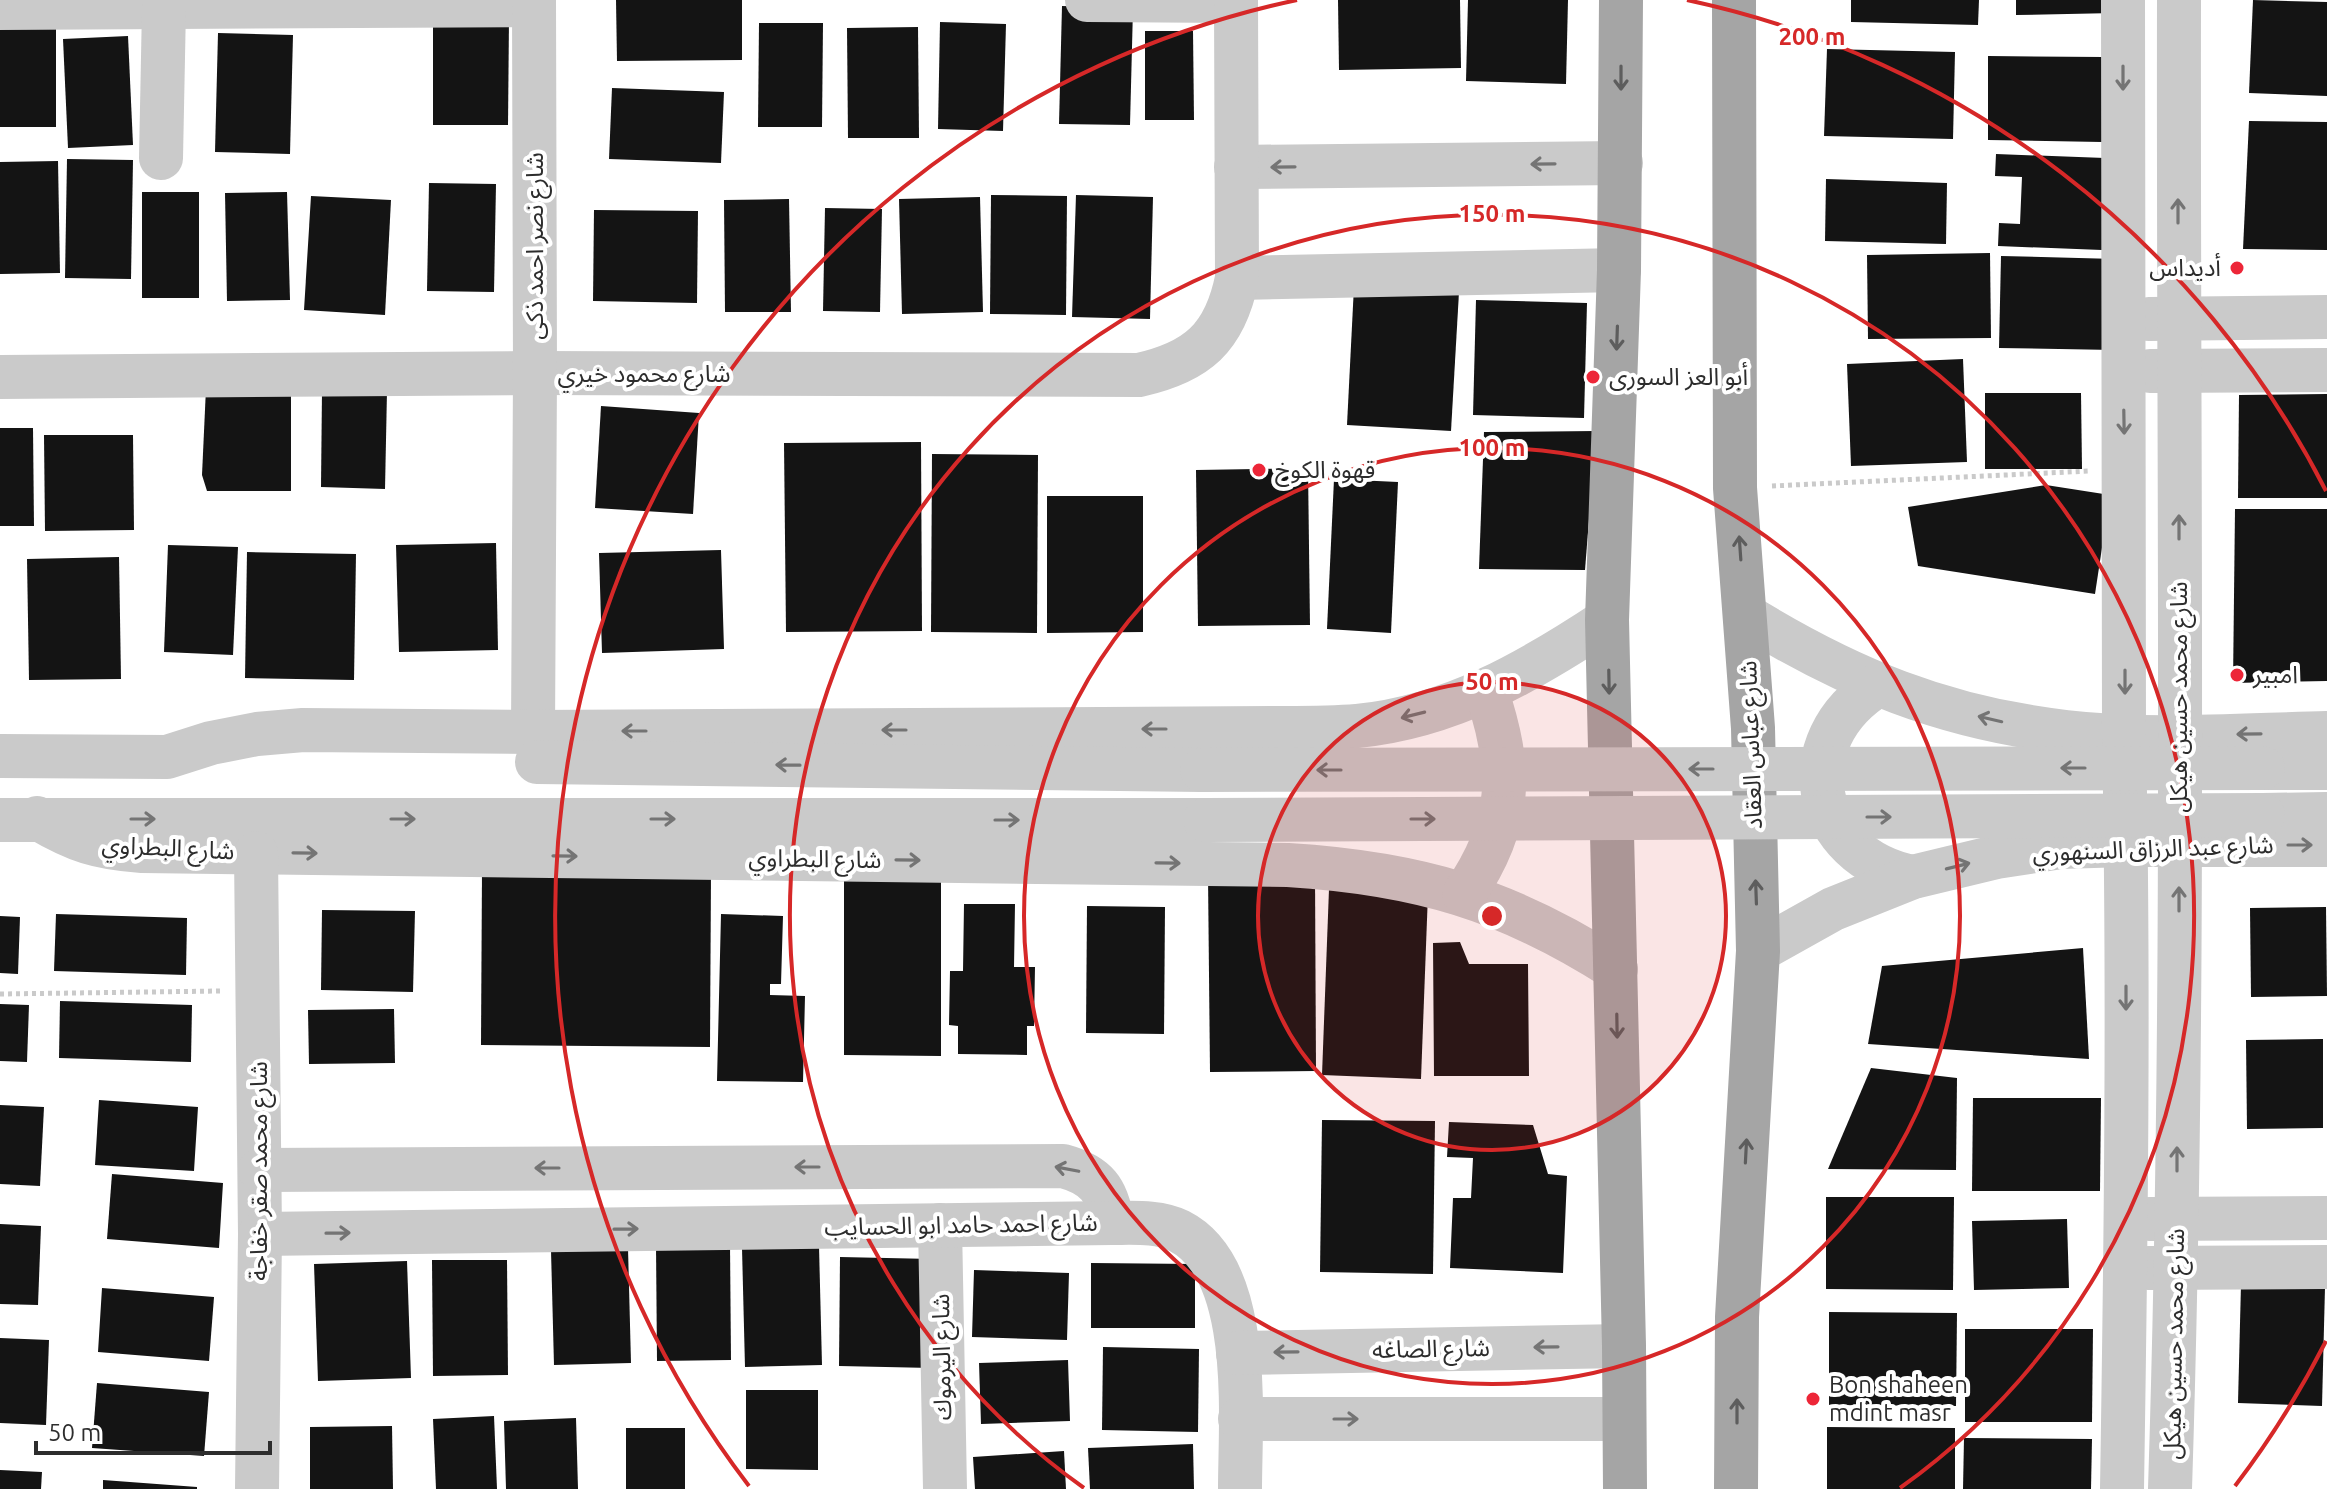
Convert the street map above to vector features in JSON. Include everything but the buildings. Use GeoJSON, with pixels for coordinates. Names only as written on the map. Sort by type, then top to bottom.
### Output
{"type":"FeatureCollection","features":[{"type":"Feature","properties":{"kind":"main road"},"geometry":{"type":"LineString","coordinates":[[1621,0],[1619,270],[1607,620],[1625,1489]]}},
{"type":"Feature","properties":{"kind":"main road","name":"شارع عباس العقاد"},"geometry":{"type":"LineString","coordinates":[[1734,0],[1735,488],[1753,728],[1758,951],[1737,1317],[1736,1489]]}},
{"type":"Feature","properties":{"kind":"street"},"geometry":{"type":"LineString","coordinates":[[1087,0],[1236,0]]}},
{"type":"Feature","properties":{"kind":"street","name":"شارع محمود خيري"},"geometry":{"type":"LineString","coordinates":[[0,377],[535,373],[1139,375],[1180,363],[1199,352],[1214,337],[1233,299],[1237,278],[1236,0]]}},
{"type":"Feature","properties":{"kind":"street","name":"شارع محمد حسين هيكل"},"geometry":{"type":"LineString","coordinates":[[2122,1489],[2126,1268],[2123,0]]}},
{"type":"Feature","properties":{"kind":"street","name":"شارع محمد حسين هيكل"},"geometry":{"type":"LineString","coordinates":[[2170,1489],[2177,1268],[2179,0]]}},
{"type":"Feature","properties":{"kind":"street"},"geometry":{"type":"LineString","coordinates":[[18,5],[164,7],[534,3]]}},
{"type":"Feature","properties":{"kind":"street","name":"شارع نصر احمد ذكى"},"geometry":{"type":"LineString","coordinates":[[533,732],[534,3]]}},
{"type":"Feature","properties":{"kind":"street"},"geometry":{"type":"LineString","coordinates":[[161,158],[164,7]]}},
{"type":"Feature","properties":{"kind":"street"},"geometry":{"type":"LineString","coordinates":[[1236,167],[1621,163]]}},
{"type":"Feature","properties":{"kind":"street"},"geometry":{"type":"LineString","coordinates":[[1237,278],[1619,270]]}},
{"type":"Feature","properties":{"kind":"street"},"geometry":{"type":"LineString","coordinates":[[2123,319],[2327,317]]}},
{"type":"Feature","properties":{"kind":"street"},"geometry":{"type":"LineString","coordinates":[[2123,371],[2327,370]]}},
{"type":"Feature","properties":{"kind":"street"},"geometry":{"type":"LineString","coordinates":[[1745,615],[1846,672],[1955,711],[2012,724],[2124,736],[2327,733]]}},
{"type":"Feature","properties":{"kind":"street"},"geometry":{"type":"LineString","coordinates":[[167,757],[211,743],[257,734],[303,730],[533,732],[1358,726],[1412,716],[1465,700],[1516,677],[1607,620]]}},
{"type":"Feature","properties":{"kind":"street"},"geometry":{"type":"LineString","coordinates":[[1878,685],[1861,695],[1835,726],[1822,764],[1824,794],[1833,823],[1858,854],[1893,873],[1913,877]]}},
{"type":"Feature","properties":{"kind":"street"},"geometry":{"type":"LineString","coordinates":[[1464,894],[1479,873],[1490,849],[1504,799],[1503,747],[1486,690]]}},
{"type":"Feature","properties":{"kind":"street"},"geometry":{"type":"LineString","coordinates":[[0,756],[1202,770],[2327,768]]}},
{"type":"Feature","properties":{"kind":"street"},"geometry":{"type":"LineString","coordinates":[[19,819],[1205,820],[2327,814]]}},
{"type":"Feature","properties":{"kind":"street","name":"شارع البطراوي"},"geometry":{"type":"LineString","coordinates":[[19,819],[105,848],[142,851],[1288,865],[1381,874],[1464,894],[1543,926],[1616,969]]}},
{"type":"Feature","properties":{"kind":"street","name":"شارع عبد الرزاق السنهوري"},"geometry":{"type":"LineString","coordinates":[[1758,951],[1833,909],[1913,877],[1996,857],[2061,847],[2327,845]]}},
{"type":"Feature","properties":{"kind":"street","name":"شارع محمد صقر خفاجة"},"geometry":{"type":"LineString","coordinates":[[256,853],[260,1170],[257,1489]]}},
{"type":"Feature","properties":{"kind":"street","name":"شارع احمد حامد ابو الحسايب"},"geometry":{"type":"LineString","coordinates":[[260,1170],[1063,1166],[1078,1170],[1103,1190],[1110,1205],[1112,1223],[260,1234]]}},
{"type":"Feature","properties":{"kind":"street"},"geometry":{"type":"LineString","coordinates":[[2126,1219],[2327,1218]]}},
{"type":"Feature","properties":{"kind":"street"},"geometry":{"type":"LineString","coordinates":[[1112,1223],[1157,1225],[1178,1231],[1199,1245],[1214,1262],[1224,1282],[1233,1313],[1238,1353],[1240,1489]]}},
{"type":"Feature","properties":{"kind":"street","name":"شارع اليرموك"},"geometry":{"type":"LineString","coordinates":[[940,1225],[945,1489]]}},
{"type":"Feature","properties":{"kind":"street"},"geometry":{"type":"LineString","coordinates":[[2126,1268],[2327,1267]]}},
{"type":"Feature","properties":{"kind":"street","name":"شارع الصاغه"},"geometry":{"type":"LineString","coordinates":[[1238,1353],[1624,1346]]}},
{"type":"Feature","properties":{"kind":"street"},"geometry":{"type":"LineString","coordinates":[[1240,1419],[1624,1419]]}},
{"type":"Feature","properties":{"kind":"path"},"geometry":{"type":"LineString","coordinates":[[1735,488],[2125,470]]}},
{"type":"Feature","properties":{"kind":"path"},"geometry":{"type":"LineString","coordinates":[[0,994],[258,991]]}},
{"type":"Feature","properties":{"kind":"place","name":"أديداس"},"geometry":{"type":"Point","coordinates":[2237,268]}},
{"type":"Feature","properties":{"kind":"place","name":"أبو العز السورى"},"geometry":{"type":"Point","coordinates":[1593,377]}},
{"type":"Feature","properties":{"kind":"place","name":"قهوة الكوخ"},"geometry":{"type":"Point","coordinates":[1259,470]}},
{"type":"Feature","properties":{"kind":"place","name":"امبير"},"geometry":{"type":"Point","coordinates":[2237,675]}},
{"type":"Feature","properties":{"kind":"place","name":"Bon shaheen mdint masr"},"geometry":{"type":"Point","coordinates":[1813,1399]}}]}
